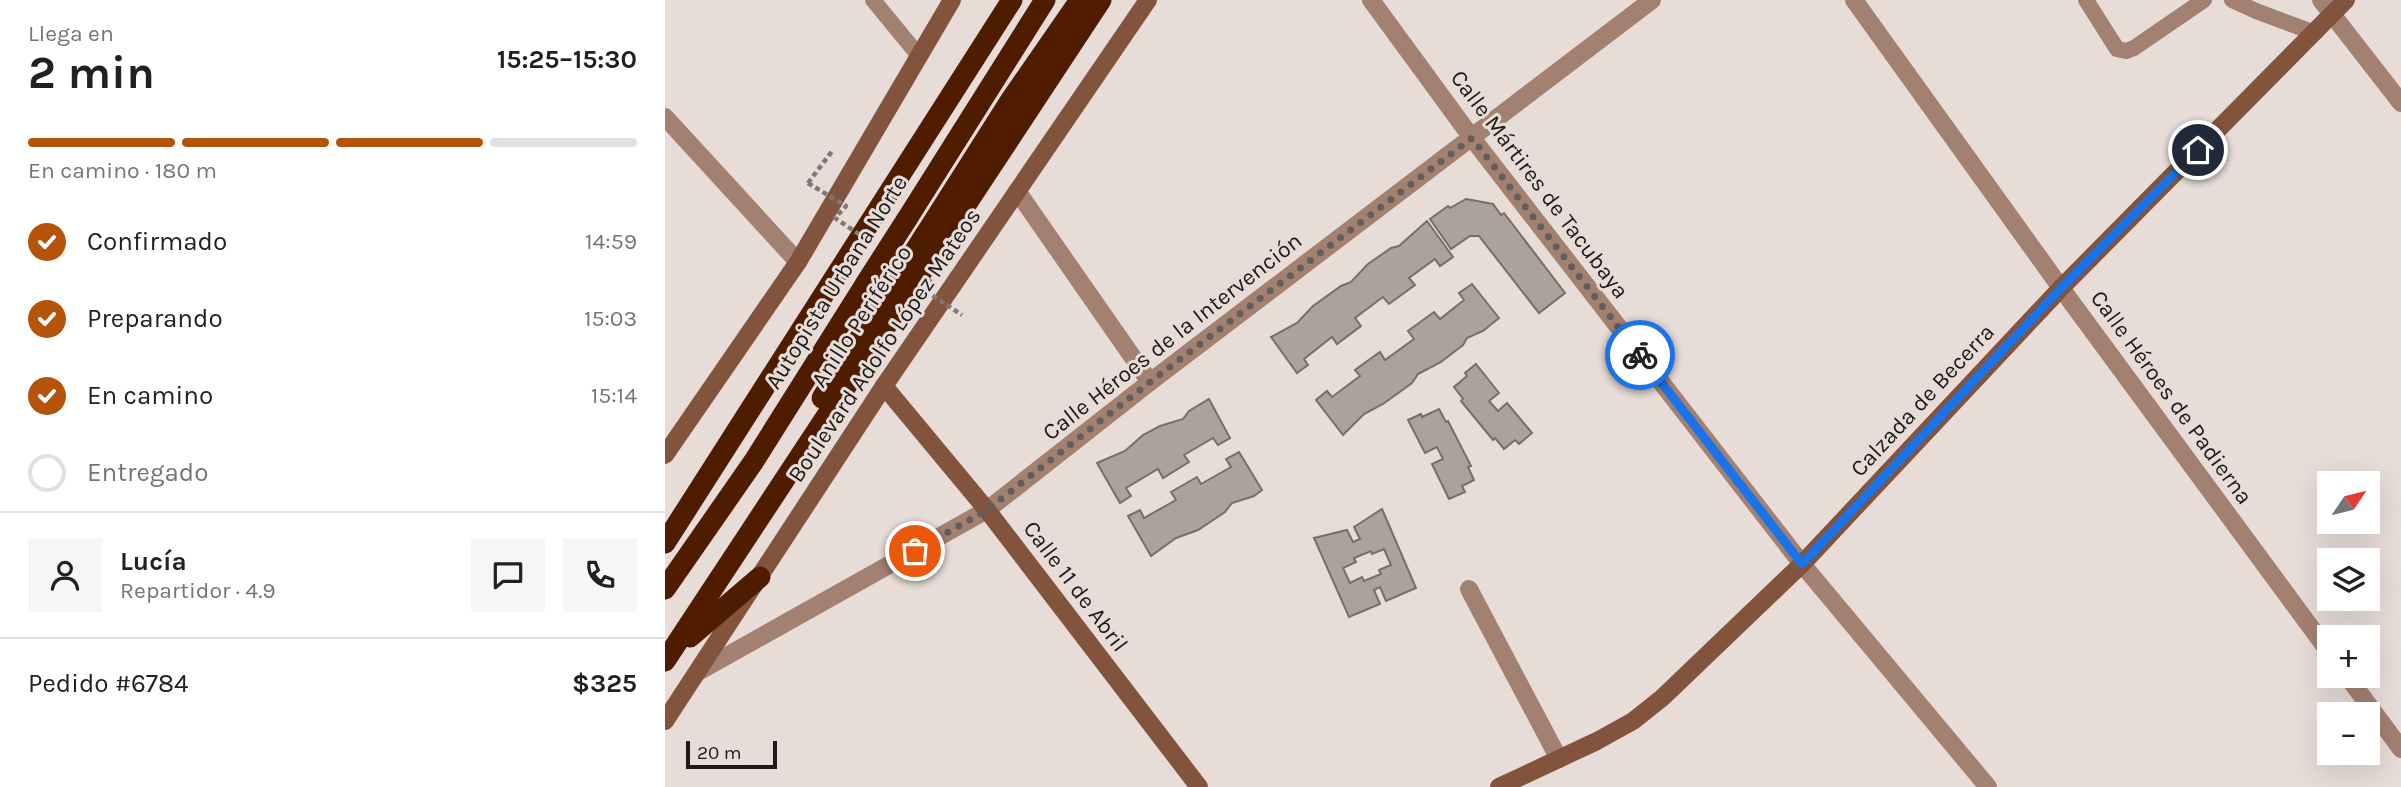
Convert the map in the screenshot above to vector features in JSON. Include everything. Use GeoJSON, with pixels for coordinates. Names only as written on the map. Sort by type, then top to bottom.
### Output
{"type":"FeatureCollection","features":[{"type":"Feature","properties":{"kind":"highway","name":"Anillo Periférico"},"geometry":{"type":"LineString","coordinates":[[665,543],[1012,0]]}},
{"type":"Feature","properties":{"kind":"highway","name":"Autopista Urbana Norte"},"geometry":{"type":"LineString","coordinates":[[665,589],[754,461],[1045,0]]}},
{"type":"Feature","properties":{"kind":"highway"},"geometry":{"type":"LineString","coordinates":[[667,654],[1010,101],[1080,0]]}},
{"type":"Feature","properties":{"kind":"highway","name":"Anillo Periférico"},"geometry":{"type":"LineString","coordinates":[[667,654],[1101,0]]}},
{"type":"Feature","properties":{"kind":"highway"},"geometry":{"type":"LineString","coordinates":[[667,654],[760,577]]}},
{"type":"Feature","properties":{"kind":"street"},"geometry":{"type":"LineString","coordinates":[[665,455],[799,262],[952,0]]}},
{"type":"Feature","properties":{"kind":"street","name":"Boulevard Adolfo López Mateos"},"geometry":{"type":"LineString","coordinates":[[665,721],[884,386],[1148,0]]}},
{"type":"Feature","properties":{"kind":"street"},"geometry":{"type":"LineString","coordinates":[[1114,49],[1159,0]]}},
{"type":"Feature","properties":{"kind":"street","name":"Calle Mártires de Tacubaya"},"geometry":{"type":"LineString","coordinates":[[1371,0],[1472,138],[1802,564],[1988,787]]}},
{"type":"Feature","properties":{"kind":"street","name":"Calle Héroes de la Intervención"},"geometry":{"type":"LineString","coordinates":[[698,672],[987,510],[1150,382],[1652,0]]}},
{"type":"Feature","properties":{"kind":"street","name":"Calle Héroes de Padierna"},"geometry":{"type":"LineString","coordinates":[[1854,0],[2061,288],[2317,636]]}},
{"type":"Feature","properties":{"kind":"street"},"geometry":{"type":"LineString","coordinates":[[2321,0],[2401,103]]}},
{"type":"Feature","properties":{"kind":"street","name":"Calzada de Becerra"},"geometry":{"type":"LineString","coordinates":[[1499,787],[1633,721],[1662,698],[1802,564],[2061,288],[2346,0]]}},
{"type":"Feature","properties":{"kind":"street"},"geometry":{"type":"LineString","coordinates":[[665,117],[799,262]]}},
{"type":"Feature","properties":{"kind":"street"},"geometry":{"type":"LineString","coordinates":[[1017,191],[1150,382]]}},
{"type":"Feature","properties":{"kind":"street","name":"Calle 11 de Abril"},"geometry":{"type":"LineString","coordinates":[[884,386],[987,510],[1199,787]]}},
{"type":"Feature","properties":{"kind":"street"},"geometry":{"type":"LineString","coordinates":[[1469,589],[1559,759]]}},
{"type":"Feature","properties":{"kind":"street"},"geometry":{"type":"LineString","coordinates":[[2356,688],[2401,749]]}},
{"type":"Feature","properties":{"kind":"lane"},"geometry":{"type":"LineString","coordinates":[[873,0],[919,56]]}},
{"type":"Feature","properties":{"kind":"lane"},"geometry":{"type":"LineString","coordinates":[[2086,0],[2117,49],[2126,51],[2204,0]]}},
{"type":"Feature","properties":{"kind":"lane"},"geometry":{"type":"LineString","coordinates":[[2232,0],[2315,33]]}},
{"type":"Feature","properties":{"kind":"path"},"geometry":{"type":"LineString","coordinates":[[809,183],[840,140]]}},
{"type":"Feature","properties":{"kind":"building"},"geometry":{"type":"Polygon","coordinates":[[[1466,199],[1493,204],[1501,215],[1504,213],[1565,293],[1539,313],[1479,236],[1470,236],[1451,249],[1430,219],[1448,206],[1450,208],[1466,199]]]}},
{"type":"Feature","properties":{"kind":"building"},"geometry":{"type":"Polygon","coordinates":[[[1427,221],[1453,257],[1440,266],[1435,259],[1409,278],[1415,285],[1389,304],[1383,297],[1355,318],[1361,326],[1337,344],[1332,337],[1304,359],[1308,365],[1297,373],[1271,337],[1297,323],[1313,306],[1351,282],[1368,264],[1391,248],[1399,246],[1427,221]]]}},
{"type":"Feature","properties":{"kind":"building"},"geometry":{"type":"Polygon","coordinates":[[[1472,284],[1499,318],[1483,331],[1467,338],[1463,345],[1441,362],[1418,374],[1412,383],[1383,404],[1364,414],[1343,435],[1316,400],[1327,391],[1332,397],[1360,376],[1355,370],[1380,352],[1385,360],[1414,339],[1408,331],[1434,312],[1440,319],[1464,300],[1459,293],[1472,284]]]}},
{"type":"Feature","properties":{"kind":"building"},"geometry":{"type":"Polygon","coordinates":[[[1476,364],[1499,393],[1489,401],[1498,411],[1507,403],[1532,433],[1519,444],[1515,440],[1504,449],[1495,438],[1493,440],[1461,401],[1463,399],[1454,387],[1476,364]]]}},
{"type":"Feature","properties":{"kind":"building"},"geometry":{"type":"Polygon","coordinates":[[[1209,399],[1230,438],[1218,445],[1213,438],[1184,455],[1189,462],[1163,478],[1158,469],[1126,488],[1131,496],[1120,503],[1097,463],[1125,451],[1143,435],[1160,426],[1183,419],[1189,411],[1209,399]]]}},
{"type":"Feature","properties":{"kind":"building"},"geometry":{"type":"Polygon","coordinates":[[[1439,409],[1471,466],[1468,467],[1474,480],[1462,486],[1465,492],[1449,499],[1432,464],[1443,459],[1437,447],[1425,453],[1408,420],[1439,409]]]}},
{"type":"Feature","properties":{"kind":"building"},"geometry":{"type":"Polygon","coordinates":[[[1239,452],[1262,490],[1254,496],[1232,503],[1225,512],[1198,530],[1176,538],[1151,556],[1128,516],[1140,510],[1144,518],[1176,500],[1171,492],[1197,477],[1201,484],[1231,467],[1226,459],[1239,452]]]}},
{"type":"Feature","properties":{"kind":"building"},"geometry":{"type":"Polygon","coordinates":[[[1382,509],[1416,588],[1386,601],[1380,587],[1374,590],[1380,604],[1349,617],[1314,538],[1347,530],[1353,542],[1360,539],[1354,527],[1382,509]],[[1384,549],[1354,558],[1356,562],[1343,568],[1350,583],[1362,577],[1364,581],[1381,574],[1379,570],[1391,565],[1384,549]]]}},
{"type":"Feature","properties":{"kind":"way so far"},"geometry":{"type":"LineString","coordinates":[[915,551],[987,510],[1150,382],[1472,138],[1640,355]]}},
{"type":"Feature","properties":{"kind":"route"},"geometry":{"type":"LineString","coordinates":[[1640,355],[1802,564],[2061,288],[2198,150]]}}]}
